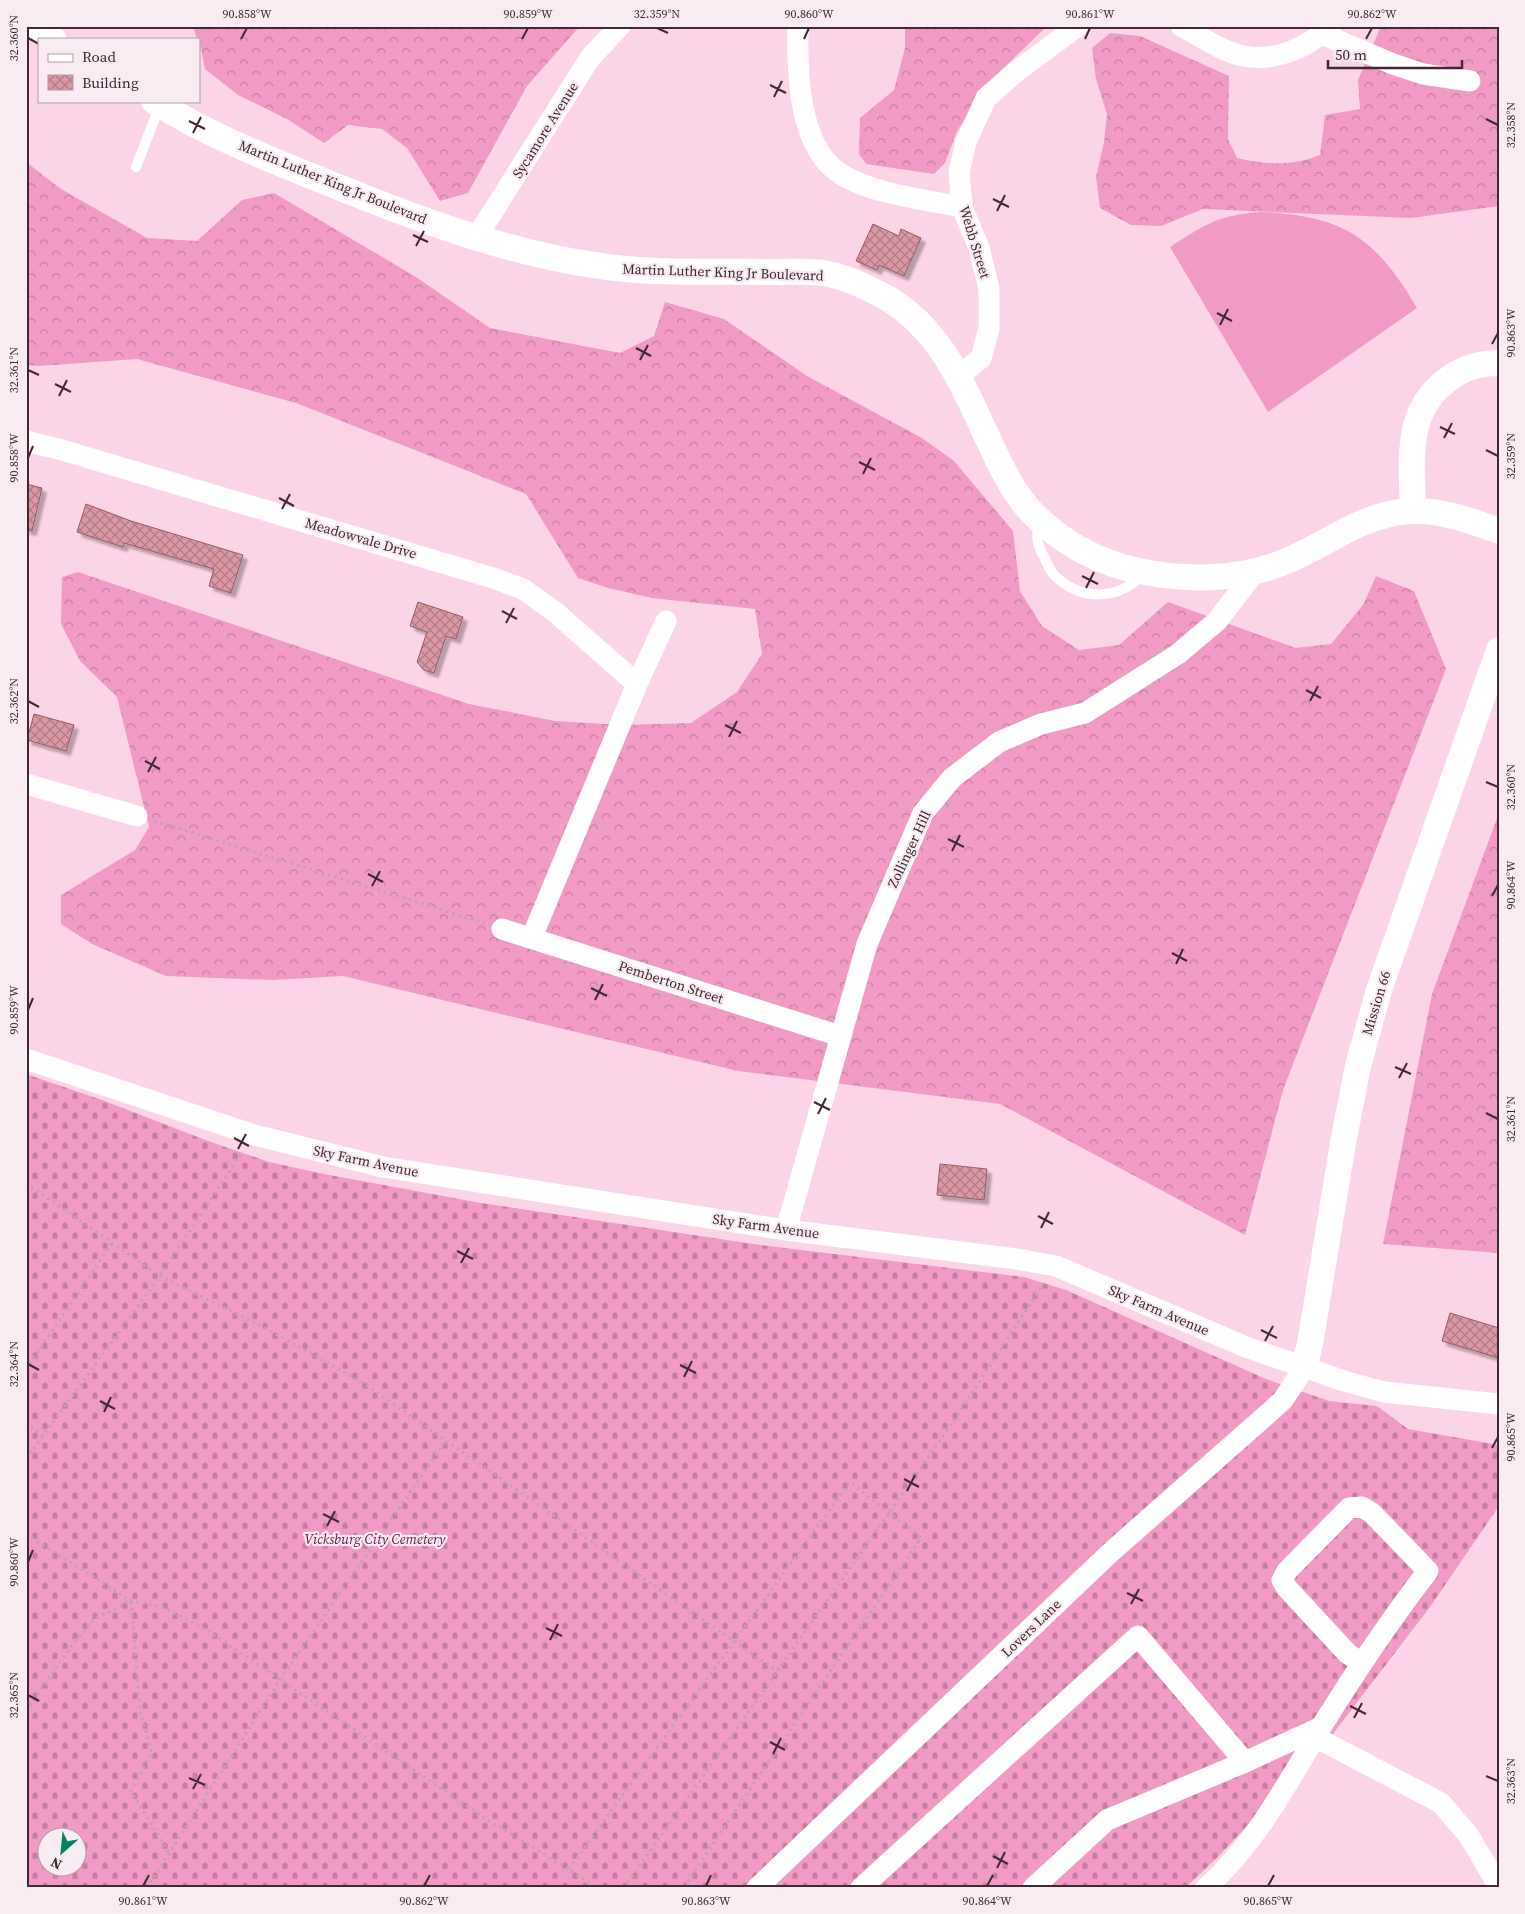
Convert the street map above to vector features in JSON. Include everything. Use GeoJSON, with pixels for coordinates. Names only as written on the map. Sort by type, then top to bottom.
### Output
{"type":"FeatureCollection","features":[{"type":"Feature","properties":{"kind":"street"},"geometry":{"type":"LineString","coordinates":[[33,26],[51,38]]}},
{"type":"Feature","properties":{"kind":"street","name":"Sycamore Avenue"},"geometry":{"type":"LineString","coordinates":[[476,238],[590,58],[620,26]]}},
{"type":"Feature","properties":{"kind":"street"},"geometry":{"type":"LineString","coordinates":[[798,26],[797,68],[808,128],[822,156],[836,172],[850,180],[880,189],[962,207]]}},
{"type":"Feature","properties":{"kind":"street","name":"Webb Street"},"geometry":{"type":"LineString","coordinates":[[959,376],[981,358],[989,328],[989,289],[979,248],[962,207],[959,172],[966,142],[986,98],[1018,71],[1078,26]]}},
{"type":"Feature","properties":{"kind":"street"},"geometry":{"type":"LineString","coordinates":[[1181,26],[1224,49],[1243,56],[1257,57],[1289,52],[1327,29],[1393,64],[1423,74],[1470,81]]}},
{"type":"Feature","properties":{"kind":"street","name":"Martin Luther King Jr Boulevard"},"geometry":{"type":"LineString","coordinates":[[157,103],[267,158],[355,194],[476,238],[529,254],[614,268],[825,273],[886,297],[927,329],[959,376],[1010,482],[1026,505],[1041,522],[1062,538],[1120,567],[1145,573],[1197,578],[1224,576],[1257,570],[1287,561],[1359,522],[1413,511],[1441,514],[1499,531]]}},
{"type":"Feature","properties":{"kind":"street"},"geometry":{"type":"LineString","coordinates":[[1413,511],[1411,452],[1414,428],[1419,413],[1429,397],[1455,374],[1470,366],[1499,363]]}},
{"type":"Feature","properties":{"kind":"street","name":"Meadowvale Drive"},"geometry":{"type":"LineString","coordinates":[[26,441],[493,578],[522,590],[555,612],[637,684]]}},
{"type":"Feature","properties":{"kind":"street","name":"Zollinger Hill"},"geometry":{"type":"LineString","coordinates":[[786,1230],[867,944],[898,867],[923,813],[952,778],[999,742],[1041,724],[1084,713],[1178,654],[1216,621],[1257,570]]}},
{"type":"Feature","properties":{"kind":"street"},"geometry":{"type":"LineString","coordinates":[[532,938],[637,684],[666,621]]}},
{"type":"Feature","properties":{"kind":"street","name":"Mission 66"},"geometry":{"type":"LineString","coordinates":[[1304,1368],[1310,1344],[1343,1143],[1358,1066],[1379,990],[1499,650]]}},
{"type":"Feature","properties":{"kind":"street"},"geometry":{"type":"LineString","coordinates":[[26,784],[137,816]]}},
{"type":"Feature","properties":{"kind":"street","name":"Pemberton Street"},"geometry":{"type":"LineString","coordinates":[[502,929],[840,1036]]}},
{"type":"Feature","properties":{"kind":"street","name":"Sky Farm Avenue"},"geometry":{"type":"LineString","coordinates":[[26,1059],[254,1135],[383,1166],[786,1230],[1017,1259],[1056,1266],[1246,1347],[1304,1368],[1384,1392],[1499,1404]]}},
{"type":"Feature","properties":{"kind":"street","name":"Lovers Lane"},"geometry":{"type":"LineString","coordinates":[[768,1884],[1111,1552],[1283,1400],[1304,1368]]}},
{"type":"Feature","properties":{"kind":"street"},"geometry":{"type":"LineString","coordinates":[[1206,1888],[1228,1868],[1273,1809],[1361,1663],[1428,1571],[1372,1513],[1362,1507],[1349,1508],[1287,1570],[1282,1580],[1286,1587],[1347,1653],[1361,1663]]}},
{"type":"Feature","properties":{"kind":"street"},"geometry":{"type":"LineString","coordinates":[[861,1888],[1138,1636],[1245,1762]]}},
{"type":"Feature","properties":{"kind":"street"},"geometry":{"type":"LineString","coordinates":[[1034,1888],[1107,1820],[1318,1732]]}},
{"type":"Feature","properties":{"kind":"street"},"geometry":{"type":"LineString","coordinates":[[1318,1732],[1441,1803],[1469,1836],[1499,1887]]}},
{"type":"Feature","properties":{"kind":"lane"},"geometry":{"type":"LineString","coordinates":[[136,167],[157,103]]}},
{"type":"Feature","properties":{"kind":"lane"},"geometry":{"type":"LineString","coordinates":[[1041,522],[1037,531],[1039,549],[1055,576],[1080,592],[1105,595],[1130,587],[1145,573]]}},
{"type":"Feature","properties":{"kind":"path"},"geometry":{"type":"LineString","coordinates":[[137,816],[502,929]]}},
{"type":"Feature","properties":{"kind":"path"},"geometry":{"type":"LineString","coordinates":[[26,1459],[160,1276],[254,1135]]}},
{"type":"Feature","properties":{"kind":"path"},"geometry":{"type":"LineString","coordinates":[[26,1183],[160,1276],[267,1329],[362,1382],[777,1670]]}},
{"type":"Feature","properties":{"kind":"path"},"geometry":{"type":"LineString","coordinates":[[26,1369],[113,1242]]}},
{"type":"Feature","properties":{"kind":"path"},"geometry":{"type":"LineString","coordinates":[[624,1888],[889,1513],[1056,1266]]}},
{"type":"Feature","properties":{"kind":"path"},"geometry":{"type":"LineString","coordinates":[[26,1422],[43,1436]]}},
{"type":"Feature","properties":{"kind":"path"},"geometry":{"type":"LineString","coordinates":[[147,1888],[280,1680],[446,1440]]}},
{"type":"Feature","properties":{"kind":"path"},"geometry":{"type":"LineString","coordinates":[[569,1869],[736,1642],[850,1482],[921,1538],[683,1888]]}},
{"type":"Feature","properties":{"kind":"path"},"geometry":{"type":"LineString","coordinates":[[26,1534],[131,1601],[163,1607],[202,1627],[488,1820],[599,1888]]}},
{"type":"Feature","properties":{"kind":"path"},"geometry":{"type":"LineString","coordinates":[[26,1711],[70,1648],[94,1619],[131,1601]]}},
{"type":"Feature","properties":{"kind":"path"},"geometry":{"type":"LineString","coordinates":[[131,1601],[140,1711],[152,1752],[131,1791],[169,1853]]}},
{"type":"Feature","properties":{"kind":"green space"},"geometry":{"type":"Polygon","coordinates":[[[193,26],[580,26],[527,86],[468,193],[440,201],[407,148],[382,129],[348,125],[324,143],[287,119],[238,95],[205,69],[200,38],[197,38],[193,26]]]}},
{"type":"Feature","properties":{"kind":"green space"},"geometry":{"type":"Polygon","coordinates":[[[905,26],[1047,26],[990,81],[957,131],[945,163],[934,174],[866,164],[859,154],[860,118],[894,90],[905,48],[905,26]]]}},
{"type":"Feature","properties":{"kind":"green space"},"geometry":{"type":"Polygon","coordinates":[[[1381,26],[1499,26],[1499,206],[1411,218],[1203,209],[1161,226],[1131,225],[1100,208],[1096,177],[1104,142],[1107,114],[1096,79],[1092,48],[1110,33],[1140,36],[1229,76],[1228,139],[1237,158],[1268,163],[1289,163],[1320,155],[1325,115],[1360,109],[1358,80],[1381,26]]]}},
{"type":"Feature","properties":{"kind":"green space"},"geometry":{"type":"Polygon","coordinates":[[[26,162],[61,189],[147,238],[197,241],[242,200],[274,193],[416,277],[490,328],[620,353],[654,336],[665,302],[724,319],[807,376],[922,438],[954,461],[1013,531],[1020,591],[1042,626],[1079,650],[1119,645],[1168,602],[1296,648],[1331,644],[1363,605],[1376,576],[1414,591],[1446,669],[1283,1090],[1245,1235],[1000,1104],[738,1071],[343,976],[272,980],[166,976],[92,944],[61,924],[61,895],[135,850],[149,827],[117,697],[80,661],[61,624],[62,577],[78,572],[469,704],[555,721],[622,725],[691,723],[737,692],[762,654],[755,609],[652,598],[608,588],[578,578],[526,494],[296,403],[137,359],[39,366],[26,365],[26,162]]]}},
{"type":"Feature","properties":{"kind":"green space"},"geometry":{"type":"Polygon","coordinates":[[[1262,212],[1290,214],[1315,219],[1336,225],[1355,235],[1371,247],[1387,264],[1417,308],[1268,412],[1170,247],[1193,232],[1223,218],[1262,212]]]}},
{"type":"Feature","properties":{"kind":"green space"},"geometry":{"type":"Polygon","coordinates":[[[1499,813],[1499,1253],[1383,1244],[1432,994],[1499,813]]]}},
{"type":"Feature","properties":{"kind":"green space","name":"Vicksburg City Cemetery"},"geometry":{"type":"Polygon","coordinates":[[[26,1074],[269,1162],[324,1174],[481,1203],[760,1245],[1024,1277],[1066,1290],[1266,1379],[1329,1401],[1377,1406],[1408,1429],[1499,1445],[1499,1506],[1430,1607],[1329,1739],[1216,1859],[1185,1888],[26,1888],[26,1074]]]}},
{"type":"Feature","properties":{"kind":"building"},"geometry":{"type":"Polygon","coordinates":[[[873,224],[899,236],[901,229],[921,238],[904,276],[879,265],[877,270],[856,261],[873,224]]]}},
{"type":"Feature","properties":{"kind":"building"},"geometry":{"type":"Polygon","coordinates":[[[26,484],[42,488],[32,531],[26,530],[26,484]]]}},
{"type":"Feature","properties":{"kind":"building"},"geometry":{"type":"Polygon","coordinates":[[[86,504],[131,521],[243,555],[231,593],[209,586],[214,569],[124,543],[123,547],[77,532],[86,504]]]}},
{"type":"Feature","properties":{"kind":"building"},"geometry":{"type":"Polygon","coordinates":[[[418,602],[463,617],[456,639],[446,636],[434,673],[424,670],[417,662],[427,632],[410,626],[418,602]]]}},
{"type":"Feature","properties":{"kind":"building"},"geometry":{"type":"Polygon","coordinates":[[[34,714],[74,725],[66,751],[27,740],[34,714]]]}},
{"type":"Feature","properties":{"kind":"building"},"geometry":{"type":"Polygon","coordinates":[[[940,1164],[987,1169],[984,1200],[937,1195],[940,1164]]]}},
{"type":"Feature","properties":{"kind":"building"},"geometry":{"type":"Polygon","coordinates":[[[1450,1313],[1499,1328],[1499,1358],[1442,1341],[1450,1313]]]}}]}
